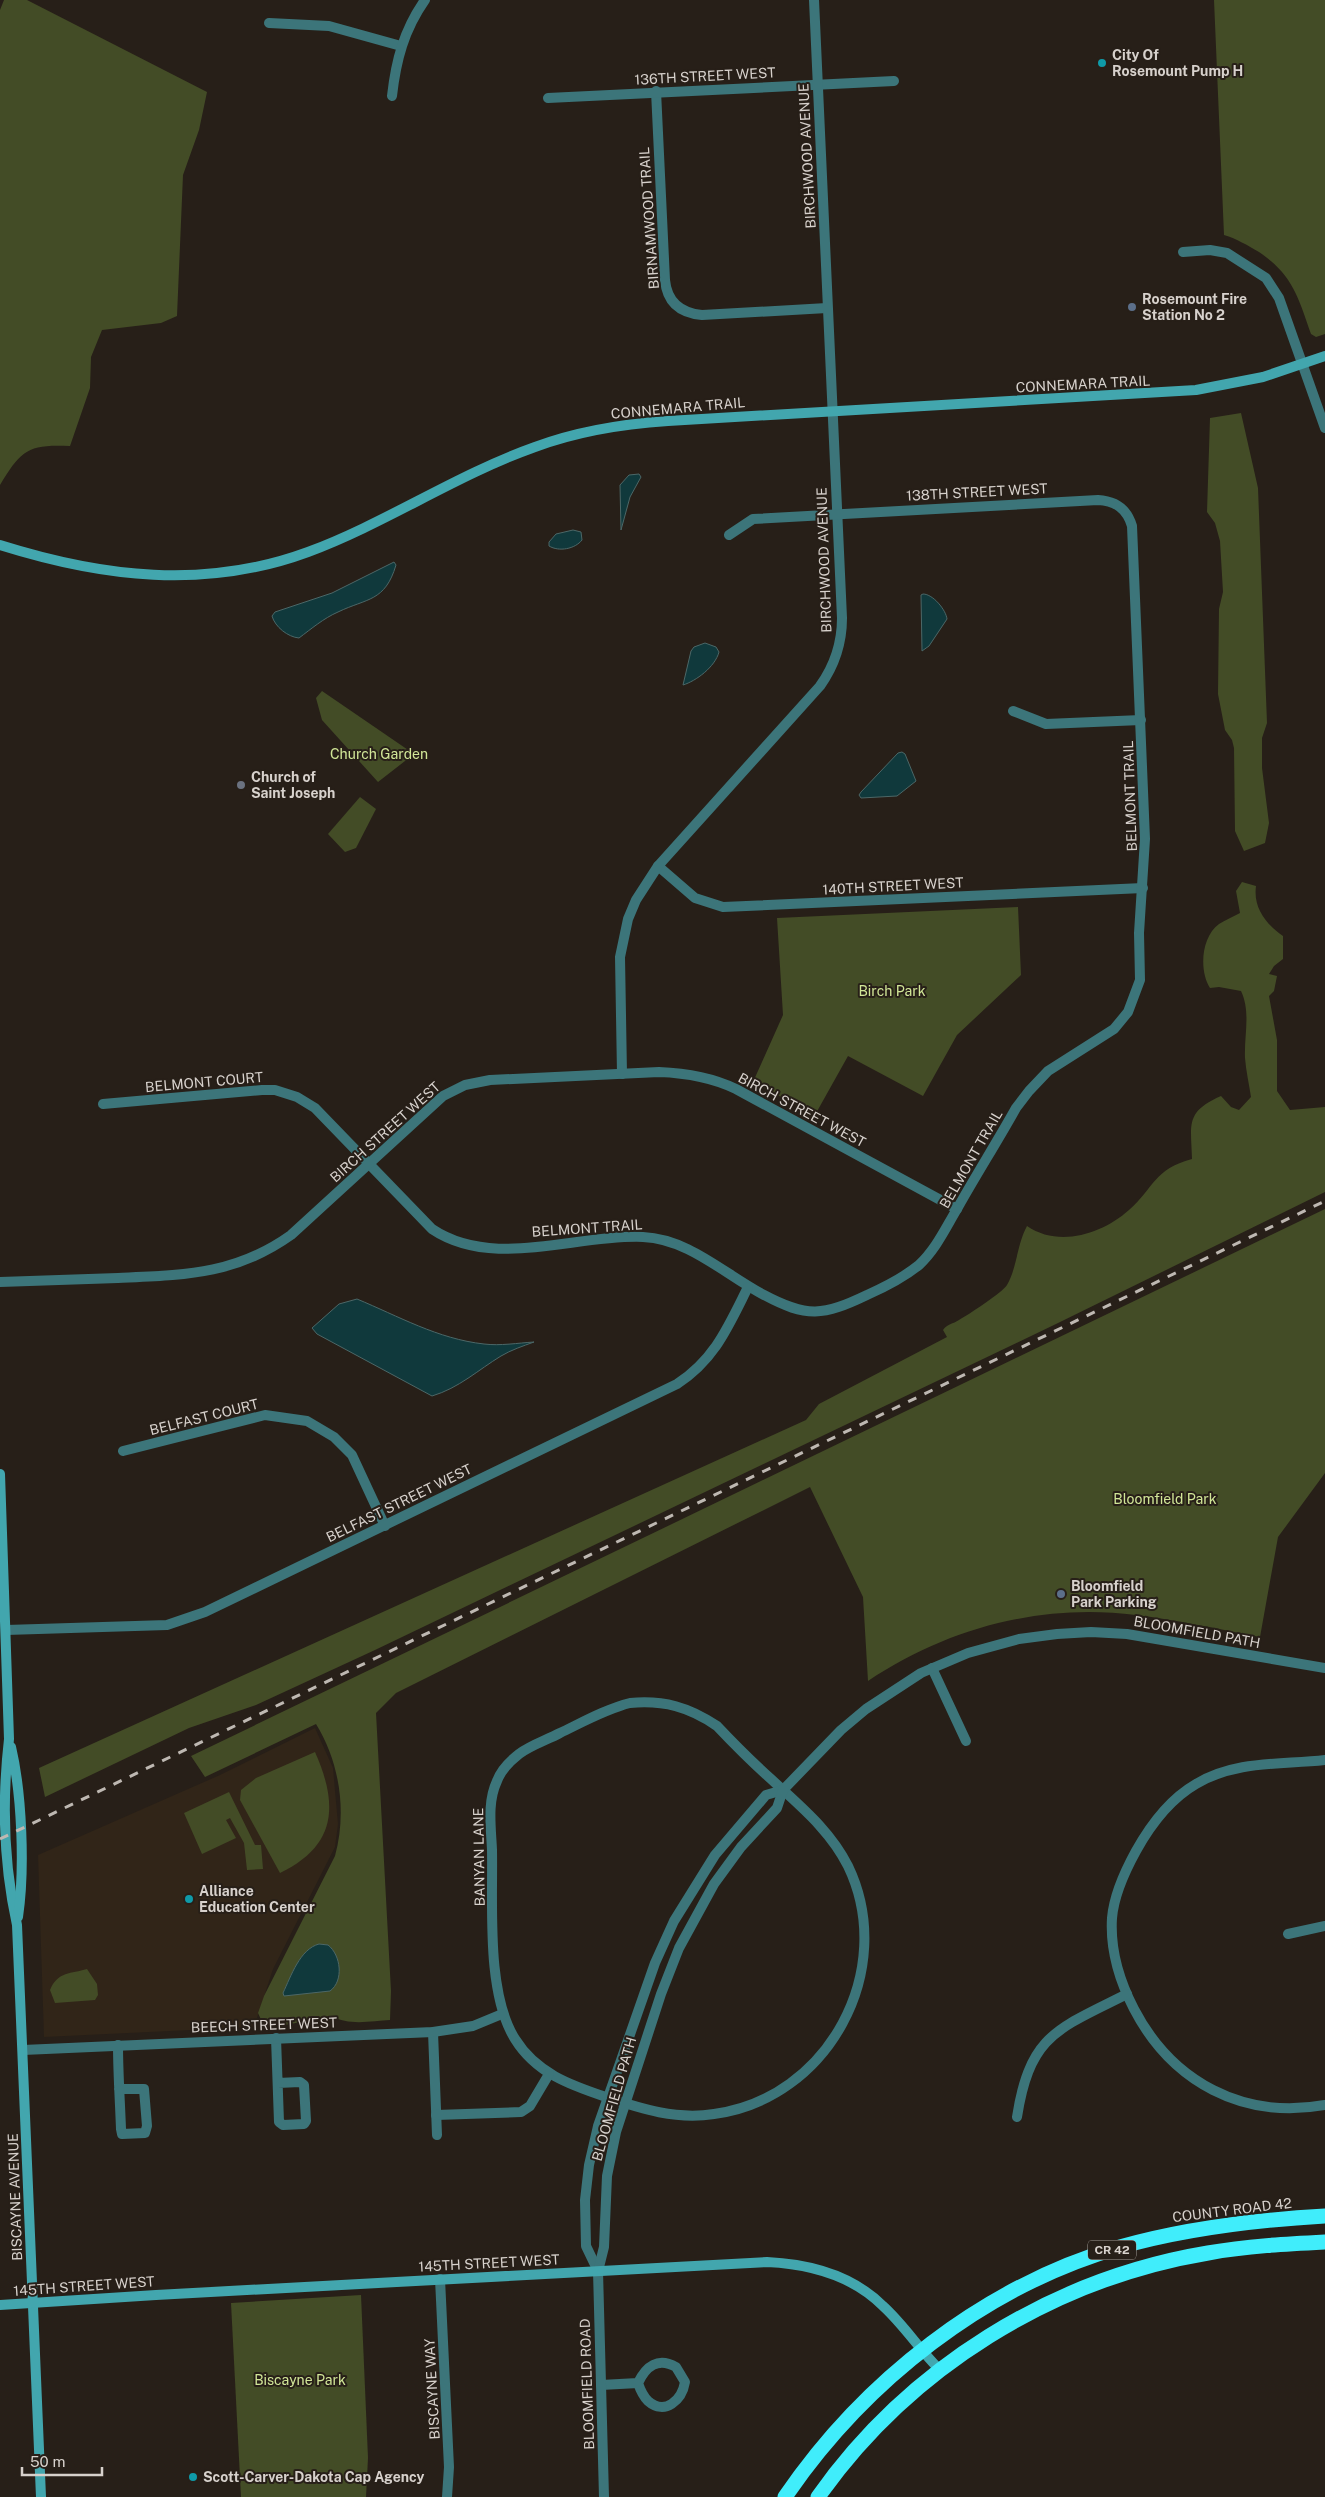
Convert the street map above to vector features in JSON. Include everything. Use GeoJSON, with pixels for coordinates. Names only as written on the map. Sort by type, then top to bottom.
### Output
{"type":"FeatureCollection","features":[{"type":"Feature","properties":{"kind":"highway","name":"COUNTY ROAD 42"},"geometry":{"type":"LineString","coordinates":[[785,2497],[838,2429],[874,2392],[922,2352],[977,2312],[1025,2285],[1119,2247],[1205,2227],[1325,2216]]}},
{"type":"Feature","properties":{"kind":"highway","name":"CR 42"},"geometry":{"type":"LineString","coordinates":[[818,2497],[840,2467],[872,2430],[940,2369],[1017,2320],[1069,2294],[1122,2274],[1208,2253],[1325,2242]]}},
{"type":"Feature","properties":{"kind":"street"},"geometry":{"type":"LineString","coordinates":[[392,96],[394,71],[401,46],[412,20],[425,0]]}},
{"type":"Feature","properties":{"kind":"street","name":"BIRCHWOOD AVENUE"},"geometry":{"type":"LineString","coordinates":[[622,1074],[619,976],[623,938],[636,900],[658,866],[820,686],[833,664],[841,640],[842,626],[814,0]]}},
{"type":"Feature","properties":{"kind":"street"},"geometry":{"type":"LineString","coordinates":[[269,23],[329,26],[401,46]]}},
{"type":"Feature","properties":{"kind":"street","name":"136TH STREET WEST"},"geometry":{"type":"LineString","coordinates":[[548,98],[894,81]]}},
{"type":"Feature","properties":{"kind":"street","name":"BIRNAMWOOD TRAIL"},"geometry":{"type":"LineString","coordinates":[[656,92],[665,280],[672,302],[684,311],[702,315],[827,308]]}},
{"type":"Feature","properties":{"kind":"street"},"geometry":{"type":"LineString","coordinates":[[1183,252],[1210,250],[1227,253],[1266,278],[1279,298],[1325,428]]}},
{"type":"Feature","properties":{"kind":"street","name":"CONNEMARA TRAIL"},"geometry":{"type":"LineString","coordinates":[[0,545],[66,564],[120,573],[188,575],[232,570],[276,561],[336,540],[508,458],[564,437],[629,424],[1196,390],[1263,377],[1325,356]]}},
{"type":"Feature","properties":{"kind":"street","name":"138TH STREET WEST"},"geometry":{"type":"LineString","coordinates":[[729,535],[753,518],[1098,500],[1118,505]]}},
{"type":"Feature","properties":{"kind":"street","name":"BELMONT TRAIL"},"geometry":{"type":"LineString","coordinates":[[368,1165],[432,1229],[464,1245],[488,1250],[634,1237],[664,1239],[686,1248],[748,1287],[793,1309],[815,1312],[842,1308],[890,1284],[920,1264],[940,1240],[1029,1091],[1056,1065],[1114,1030],[1128,1012],[1140,980],[1139,934],[1146,839],[1141,720],[1132,526],[1127,514],[1118,505]]}},
{"type":"Feature","properties":{"kind":"street"},"geometry":{"type":"LineString","coordinates":[[1013,711],[1046,724],[1141,720]]}},
{"type":"Feature","properties":{"kind":"street","name":"140TH STREET WEST"},"geometry":{"type":"LineString","coordinates":[[658,866],[695,898],[704,903],[722,907],[1143,888]]}},
{"type":"Feature","properties":{"kind":"street","name":"BIRCH STREET WEST"},"geometry":{"type":"LineString","coordinates":[[0,1282],[191,1275],[234,1265],[266,1251],[291,1235],[433,1104],[454,1088],[478,1081],[490,1080],[676,1072],[721,1082],[957,1210]]}},
{"type":"Feature","properties":{"kind":"street","name":"BELMONT COURT"},"geometry":{"type":"LineString","coordinates":[[103,1104],[275,1090],[297,1097],[315,1108],[368,1165]]}},
{"type":"Feature","properties":{"kind":"street","name":"BELFAST STREET WEST"},"geometry":{"type":"LineString","coordinates":[[6,1630],[152,1626],[180,1621],[206,1612],[665,1390],[688,1377],[719,1344],[748,1287]]}},
{"type":"Feature","properties":{"kind":"street","name":"BELFAST COURT"},"geometry":{"type":"LineString","coordinates":[[123,1451],[265,1415],[306,1421],[334,1437],[352,1456],[385,1526]]}},
{"type":"Feature","properties":{"kind":"street","name":"BISCAYNE AVENUE"},"geometry":{"type":"LineString","coordinates":[[0,1474],[9,1739],[5,1776],[10,1892],[17,1925],[41,2497]]}},
{"type":"Feature","properties":{"kind":"street","name":"BLOOMFIELD PATH"},"geometry":{"type":"LineString","coordinates":[[598,2271],[604,2247],[604,2200],[607,2170],[625,2104],[670,1968],[689,1927],[728,1864],[777,1808],[783,1790],[841,1730],[866,1709],[902,1684],[932,1668],[968,1653],[1019,1640],[1057,1634],[1099,1632],[1151,1638],[1325,1668]]}},
{"type":"Feature","properties":{"kind":"street"},"geometry":{"type":"LineString","coordinates":[[932,1668],[966,1741]]}},
{"type":"Feature","properties":{"kind":"street","name":"BANYAN LANE"},"geometry":{"type":"LineString","coordinates":[[660,1702],[687,1709],[716,1726],[783,1790],[812,1816],[831,1838],[847,1864],[857,1890],[864,1927],[863,1961],[857,1991],[846,2020],[830,2045],[810,2068],[773,2094],[741,2108],[714,2114],[687,2116],[661,2114],[625,2104],[565,2083],[549,2074],[520,2046],[502,2014],[495,1972],[491,1801],[500,1774],[520,1754],[613,1708],[630,1703],[660,1702]]}},
{"type":"Feature","properties":{"kind":"street"},"geometry":{"type":"LineString","coordinates":[[1325,1760],[1260,1764],[1228,1770],[1196,1784],[1164,1810],[1151,1826],[1130,1861],[1115,1902],[1112,1917],[1114,1954],[1126,1994],[1156,2044],[1187,2074],[1215,2092],[1229,2098],[1261,2106],[1295,2109],[1325,2105]]}},
{"type":"Feature","properties":{"kind":"street","name":"BLOOMFIELD PATH"},"geometry":{"type":"LineString","coordinates":[[598,2271],[586,2246],[585,2200],[592,2152],[608,2098],[655,1963],[684,1904],[700,1877],[734,1830],[766,1796],[783,1790]]}},
{"type":"Feature","properties":{"kind":"street"},"geometry":{"type":"LineString","coordinates":[[1288,1934],[1325,1926]]}},
{"type":"Feature","properties":{"kind":"street"},"geometry":{"type":"LineString","coordinates":[[1017,2116],[1027,2070],[1035,2055],[1048,2039],[1062,2028],[1126,1994]]}},
{"type":"Feature","properties":{"kind":"street","name":"BEECH STREET WEST"},"geometry":{"type":"LineString","coordinates":[[23,2050],[433,2032],[473,2026],[502,2014]]}},
{"type":"Feature","properties":{"kind":"street"},"geometry":{"type":"LineString","coordinates":[[433,2032],[437,2135]]}},
{"type":"Feature","properties":{"kind":"street"},"geometry":{"type":"LineString","coordinates":[[276,2038],[278,2083],[280,2124],[304,2124],[306,2121],[304,2085],[300,2082],[278,2083]]}},
{"type":"Feature","properties":{"kind":"street"},"geometry":{"type":"LineString","coordinates":[[118,2045],[119,2089],[122,2134],[145,2133],[147,2126],[144,2089],[119,2089]]}},
{"type":"Feature","properties":{"kind":"street"},"geometry":{"type":"LineString","coordinates":[[436,2115],[521,2112],[530,2106],[549,2074]]}},
{"type":"Feature","properties":{"kind":"street","name":"145TH STREET WEST"},"geometry":{"type":"LineString","coordinates":[[0,2305],[440,2279],[767,2262],[795,2263],[831,2273],[864,2290],[883,2306],[922,2352],[940,2369]]}},
{"type":"Feature","properties":{"kind":"street","name":"BLOOMFIELD ROAD"},"geometry":{"type":"LineString","coordinates":[[598,2271],[604,2497]]}},
{"type":"Feature","properties":{"kind":"street","name":"BISCAYNE WAY"},"geometry":{"type":"LineString","coordinates":[[440,2279],[449,2467],[447,2497]]}},
{"type":"Feature","properties":{"kind":"street"},"geometry":{"type":"LineString","coordinates":[[661,2362],[676,2367],[685,2382],[682,2396],[671,2405],[664,2406],[647,2400],[638,2383],[646,2369],[654,2363],[661,2362]]}},
{"type":"Feature","properties":{"kind":"street"},"geometry":{"type":"LineString","coordinates":[[601,2385],[638,2383]]}},
{"type":"Feature","properties":{"kind":"shaded area"},"geometry":{"type":"Polygon","coordinates":[[[315,1728],[333,1768],[338,1824],[335,1847],[273,1969],[254,2027],[44,2037],[38,1855],[220,1775],[315,1728]]]}},
{"type":"Feature","properties":{"kind":"green space"},"geometry":{"type":"Polygon","coordinates":[[[4,0],[27,0],[207,92],[199,130],[183,175],[177,316],[161,323],[102,330],[91,357],[90,388],[70,446],[44,446],[27,452],[14,464],[0,485],[0,10],[4,0]]]}},
{"type":"Feature","properties":{"kind":"green space"},"geometry":{"type":"Polygon","coordinates":[[[1214,0],[1325,0],[1325,334],[1316,337],[1311,334],[1298,298],[1280,269],[1259,252],[1238,240],[1224,235],[1214,0]]]}},
{"type":"Feature","properties":{"kind":"green space"},"geometry":{"type":"Polygon","coordinates":[[[1241,413],[1258,488],[1267,723],[1262,738],[1262,768],[1269,823],[1265,843],[1244,851],[1235,831],[1234,748],[1232,740],[1225,730],[1218,694],[1219,609],[1223,592],[1220,541],[1215,523],[1207,512],[1210,418],[1241,413]]]}},
{"type":"Feature","properties":{"kind":"green space","name":"Church Garden"},"geometry":{"type":"Polygon","coordinates":[[[322,691],[414,754],[378,782],[322,720],[316,698],[322,691]]]}},
{"type":"Feature","properties":{"kind":"green space"},"geometry":{"type":"Polygon","coordinates":[[[360,797],[376,809],[356,848],[345,852],[328,834],[360,797]]]}},
{"type":"Feature","properties":{"kind":"green space"},"geometry":{"type":"Polygon","coordinates":[[[1242,882],[1256,886],[1257,901],[1262,915],[1283,936],[1283,959],[1274,966],[1269,974],[1277,976],[1274,991],[1269,996],[1277,1040],[1277,1091],[1290,1110],[1325,1107],[1325,1192],[1056,1324],[375,1650],[256,1705],[189,1728],[45,1797],[39,1768],[806,1420],[819,1404],[947,1337],[943,1330],[946,1326],[977,1309],[1004,1288],[1010,1278],[1027,1226],[1039,1233],[1053,1236],[1080,1235],[1106,1226],[1129,1210],[1162,1174],[1179,1163],[1192,1159],[1191,1128],[1196,1114],[1201,1108],[1221,1096],[1231,1107],[1239,1110],[1251,1097],[1245,1058],[1246,1007],[1244,999],[1241,991],[1219,987],[1210,988],[1206,981],[1203,964],[1205,945],[1213,930],[1219,924],[1240,913],[1236,891],[1242,882]]]}},
{"type":"Feature","properties":{"kind":"green space","name":"Birch Park"},"geometry":{"type":"Polygon","coordinates":[[[1018,907],[1021,975],[957,1035],[923,1096],[848,1056],[815,1115],[753,1082],[783,1015],[777,918],[1018,907]]]}},
{"type":"Feature","properties":{"kind":"green space","name":"Bloomfield Park"},"geometry":{"type":"Polygon","coordinates":[[[1325,1209],[1325,1473],[1278,1537],[1260,1637],[1136,1615],[1100,1612],[1065,1613],[1030,1617],[962,1634],[898,1662],[868,1681],[863,1597],[810,1487],[396,1693],[376,1713],[391,1991],[390,2020],[353,2022],[332,2016],[280,2026],[273,2023],[264,2026],[258,2013],[264,1996],[335,1856],[339,1839],[341,1805],[336,1771],[331,1755],[316,1724],[205,1777],[191,1756],[1325,1209]]]}},
{"type":"Feature","properties":{"kind":"green space"},"geometry":{"type":"Polygon","coordinates":[[[315,1752],[328,1790],[328,1823],[322,1837],[312,1850],[299,1862],[280,1873],[240,1800],[241,1790],[256,1778],[315,1752]]]}},
{"type":"Feature","properties":{"kind":"green space"},"geometry":{"type":"Polygon","coordinates":[[[229,1792],[255,1845],[261,1845],[263,1869],[247,1870],[244,1843],[230,1818],[226,1820],[236,1838],[202,1854],[184,1813],[229,1792]]]}},
{"type":"Feature","properties":{"kind":"green space"},"geometry":{"type":"Polygon","coordinates":[[[87,1969],[97,1984],[98,1995],[95,2000],[55,2003],[50,1990],[57,1979],[65,1974],[87,1969]]]}},
{"type":"Feature","properties":{"kind":"green space","name":"Biscayne Park"},"geometry":{"type":"Polygon","coordinates":[[[361,2295],[368,2458],[366,2497],[241,2497],[231,2303],[361,2295]]]}},
{"type":"Feature","properties":{"kind":"water"},"geometry":{"type":"Polygon","coordinates":[[[639,474],[641,477],[630,497],[621,530],[620,485],[629,475],[639,474]]]}},
{"type":"Feature","properties":{"kind":"water"},"geometry":{"type":"Polygon","coordinates":[[[573,530],[581,532],[582,540],[575,546],[557,549],[549,546],[549,542],[556,534],[573,530]]]}},
{"type":"Feature","properties":{"kind":"water"},"geometry":{"type":"Polygon","coordinates":[[[394,562],[396,565],[392,577],[386,586],[374,597],[333,614],[299,638],[282,631],[272,616],[275,612],[332,593],[394,562]]]}},
{"type":"Feature","properties":{"kind":"water"},"geometry":{"type":"Polygon","coordinates":[[[921,595],[931,597],[938,603],[947,619],[929,646],[922,651],[921,595]]]}},
{"type":"Feature","properties":{"kind":"water"},"geometry":{"type":"Polygon","coordinates":[[[705,643],[716,647],[719,652],[717,658],[704,673],[683,685],[691,651],[694,647],[705,643]]]}},
{"type":"Feature","properties":{"kind":"water"},"geometry":{"type":"Polygon","coordinates":[[[902,752],[905,754],[916,781],[897,796],[861,798],[859,795],[861,792],[898,753],[902,752]]]}},
{"type":"Feature","properties":{"kind":"water"},"geometry":{"type":"Polygon","coordinates":[[[357,1299],[434,1332],[467,1341],[496,1345],[534,1342],[505,1354],[460,1384],[432,1396],[317,1334],[312,1328],[339,1304],[357,1299]]]}},
{"type":"Feature","properties":{"kind":"water"},"geometry":{"type":"Polygon","coordinates":[[[319,1944],[328,1945],[336,1955],[339,1975],[334,1987],[330,1991],[284,1996],[283,1993],[301,1957],[306,1951],[319,1944]]]}},
{"type":"Feature","properties":{"kind":"railway"},"geometry":{"type":"LineString","coordinates":[[0,1839],[1325,1201]]}},
{"type":"Feature","properties":{"kind":"place","name":"City Of Rosemount Pump H"},"geometry":{"type":"Point","coordinates":[1102,63]}},
{"type":"Feature","properties":{"kind":"place","name":"Rosemount Fire Station No 2"},"geometry":{"type":"Point","coordinates":[1132,307]}},
{"type":"Feature","properties":{"kind":"place","name":"Church of Saint Joseph"},"geometry":{"type":"Point","coordinates":[241,785]}},
{"type":"Feature","properties":{"kind":"place","name":"Bloomfield Park Parking"},"geometry":{"type":"Point","coordinates":[1061,1594]}},
{"type":"Feature","properties":{"kind":"place","name":"Alliance Education Center"},"geometry":{"type":"Point","coordinates":[189,1899]}},
{"type":"Feature","properties":{"kind":"place","name":"Scott-Carver-Dakota Cap Agency"},"geometry":{"type":"Point","coordinates":[193,2477]}}]}
